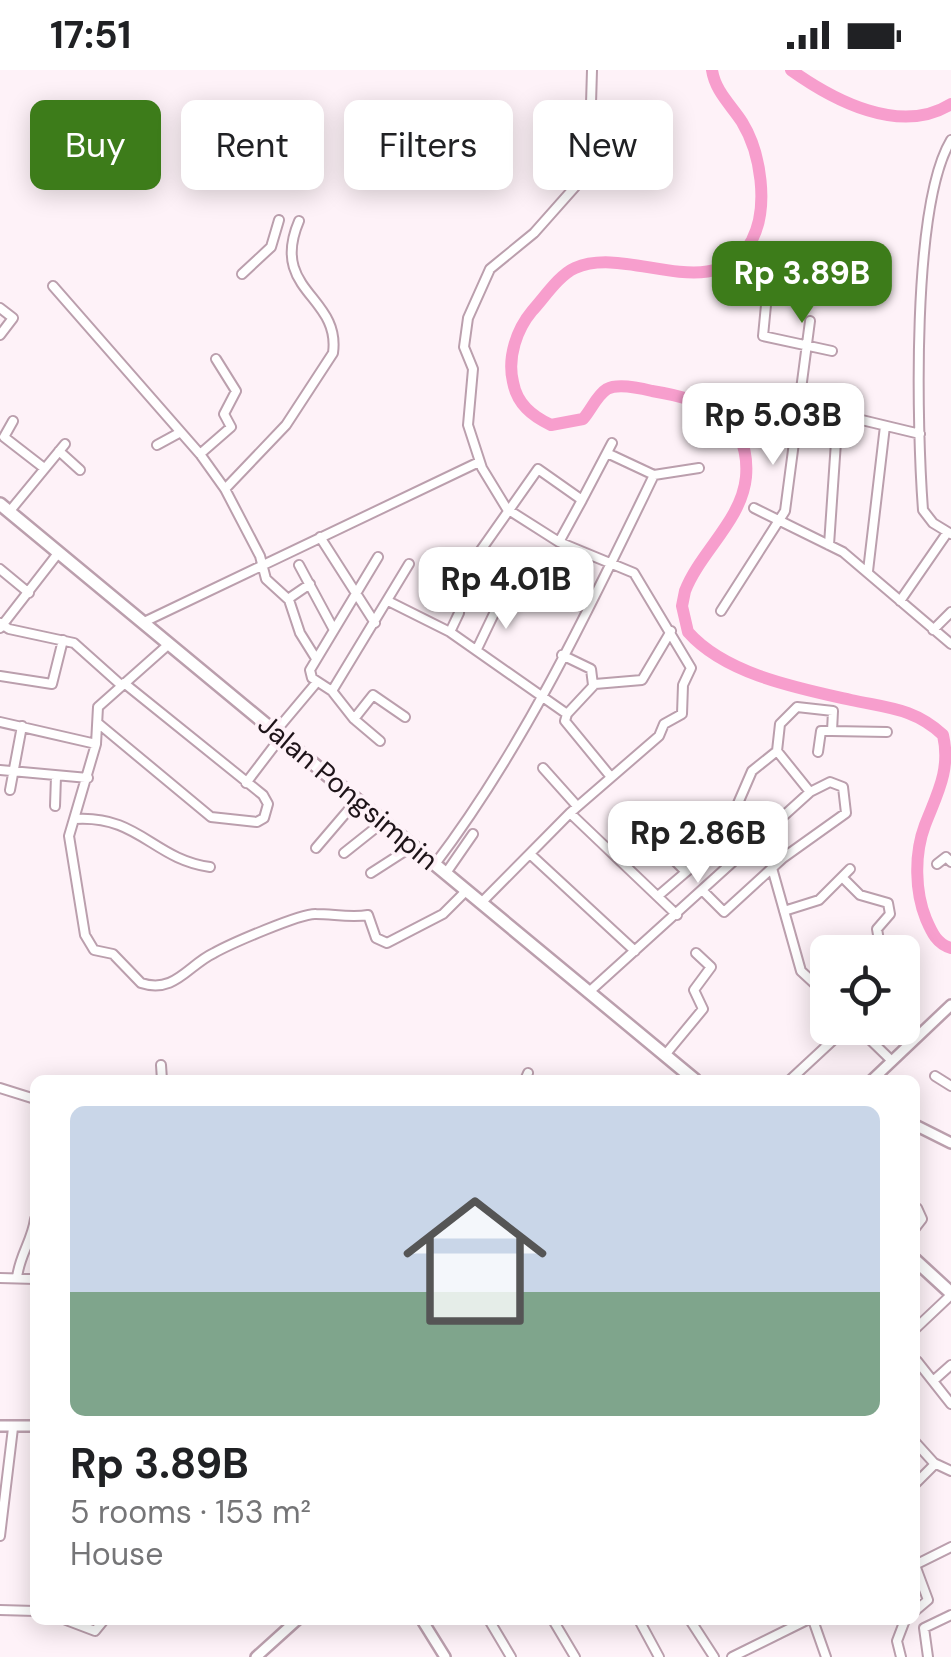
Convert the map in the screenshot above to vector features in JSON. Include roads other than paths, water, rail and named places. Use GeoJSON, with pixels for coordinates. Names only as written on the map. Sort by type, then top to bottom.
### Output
{"type":"FeatureCollection","features":[{"type":"Feature","properties":{"kind":"main road","name":"Jalan Pongsimpin"},"geometry":{"type":"LineString","coordinates":[[4,508],[689,1075]]}},
{"type":"Feature","properties":{"kind":"main road"},"geometry":{"type":"LineString","coordinates":[[920,1265],[951,1294]]}},
{"type":"Feature","properties":{"kind":"street"},"geometry":{"type":"LineString","coordinates":[[480,904],[573,809],[660,736],[664,724],[682,714],[683,688],[691,665],[637,576],[559,542],[507,509],[479,462],[467,420],[473,368],[464,348],[466,322],[490,269],[534,233],[589,171],[592,70]]}},
{"type":"Feature","properties":{"kind":"street"},"geometry":{"type":"LineString","coordinates":[[900,601],[949,533],[923,510],[920,347],[934,183],[951,140]]}},
{"type":"Feature","properties":{"kind":"street"},"geometry":{"type":"LineString","coordinates":[[242,274],[271,246],[278,220]]}},
{"type":"Feature","properties":{"kind":"street"},"geometry":{"type":"LineString","coordinates":[[225,489],[286,424],[333,354],[330,327],[292,264],[291,239],[298,220]]}},
{"type":"Feature","properties":{"kind":"street"},"geometry":{"type":"LineString","coordinates":[[275,235],[291,239]]}},
{"type":"Feature","properties":{"kind":"street"},"geometry":{"type":"LineString","coordinates":[[53,286],[200,454],[225,489],[263,563],[268,583],[288,599],[315,657]]}},
{"type":"Feature","properties":{"kind":"street"},"geometry":{"type":"LineString","coordinates":[[766,304],[762,335],[832,352]]}},
{"type":"Feature","properties":{"kind":"street"},"geometry":{"type":"LineString","coordinates":[[0,308],[13,318],[0,336]]}},
{"type":"Feature","properties":{"kind":"street"},"geometry":{"type":"LineString","coordinates":[[721,611],[781,522],[790,486],[792,432],[810,321]]}},
{"type":"Feature","properties":{"kind":"street"},"geometry":{"type":"LineString","coordinates":[[200,454],[232,427],[224,414],[236,391],[216,359]]}},
{"type":"Feature","properties":{"kind":"street"},"geometry":{"type":"LineString","coordinates":[[841,414],[920,434]]}},
{"type":"Feature","properties":{"kind":"street"},"geometry":{"type":"LineString","coordinates":[[13,421],[2,441],[44,468]]}},
{"type":"Feature","properties":{"kind":"street"},"geometry":{"type":"LineString","coordinates":[[868,571],[884,426]]}},
{"type":"Feature","properties":{"kind":"street"},"geometry":{"type":"LineString","coordinates":[[829,546],[837,427]]}},
{"type":"Feature","properties":{"kind":"street"},"geometry":{"type":"LineString","coordinates":[[157,445],[180,433]]}},
{"type":"Feature","properties":{"kind":"street"},"geometry":{"type":"LineString","coordinates":[[559,542],[612,443]]}},
{"type":"Feature","properties":{"kind":"street"},"geometry":{"type":"LineString","coordinates":[[4,508],[62,448],[80,470]]}},
{"type":"Feature","properties":{"kind":"street"},"geometry":{"type":"LineString","coordinates":[[607,452],[654,475],[699,468]]}},
{"type":"Feature","properties":{"kind":"street"},"geometry":{"type":"LineString","coordinates":[[144,622],[479,462]]}},
{"type":"Feature","properties":{"kind":"street"},"geometry":{"type":"LineString","coordinates":[[450,632],[459,613],[462,577],[538,469],[582,500]]}},
{"type":"Feature","properties":{"kind":"street"},"geometry":{"type":"LineString","coordinates":[[435,864],[475,811],[612,564],[654,475]]}},
{"type":"Feature","properties":{"kind":"street"},"geometry":{"type":"LineString","coordinates":[[754,508],[829,546],[868,571],[951,644]]}},
{"type":"Feature","properties":{"kind":"street"},"geometry":{"type":"LineString","coordinates":[[320,537],[376,623]]}},
{"type":"Feature","properties":{"kind":"street"},"geometry":{"type":"LineString","coordinates":[[58,552],[1,625],[79,647],[267,800],[263,819],[215,819],[99,724]]}},
{"type":"Feature","properties":{"kind":"street"},"geometry":{"type":"LineString","coordinates":[[378,557],[315,657],[310,672],[380,742]]}},
{"type":"Feature","properties":{"kind":"street"},"geometry":{"type":"LineString","coordinates":[[332,691],[410,564]]}},
{"type":"Feature","properties":{"kind":"street"},"geometry":{"type":"LineString","coordinates":[[300,565],[334,630]]}},
{"type":"Feature","properties":{"kind":"street"},"geometry":{"type":"LineString","coordinates":[[0,568],[29,593]]}},
{"type":"Feature","properties":{"kind":"street"},"geometry":{"type":"LineString","coordinates":[[288,599],[310,584]]}},
{"type":"Feature","properties":{"kind":"street"},"geometry":{"type":"LineString","coordinates":[[476,649],[501,599]]}},
{"type":"Feature","properties":{"kind":"street"},"geometry":{"type":"LineString","coordinates":[[388,601],[450,632],[567,714],[571,731],[611,777]]}},
{"type":"Feature","properties":{"kind":"street"},"geometry":{"type":"LineString","coordinates":[[933,630],[951,612]]}},
{"type":"Feature","properties":{"kind":"street"},"geometry":{"type":"LineString","coordinates":[[567,714],[592,686],[642,680],[671,630]]}},
{"type":"Feature","properties":{"kind":"street"},"geometry":{"type":"LineString","coordinates":[[0,676],[52,684],[63,640]]}},
{"type":"Feature","properties":{"kind":"street"},"geometry":{"type":"LineString","coordinates":[[169,644],[99,706],[88,778],[68,836],[87,941],[95,951],[110,952],[146,985],[169,984],[188,974],[193,963],[221,949],[317,913],[352,918],[367,914],[376,938],[388,943],[440,916],[466,891]]}},
{"type":"Feature","properties":{"kind":"street"},"geometry":{"type":"LineString","coordinates":[[562,655],[592,669],[592,686]]}},
{"type":"Feature","properties":{"kind":"street"},"geometry":{"type":"LineString","coordinates":[[246,784],[318,682]]}},
{"type":"Feature","properties":{"kind":"street"},"geometry":{"type":"LineString","coordinates":[[354,718],[373,696],[405,717]]}},
{"type":"Feature","properties":{"kind":"street"},"geometry":{"type":"LineString","coordinates":[[658,896],[722,840],[752,771],[777,751],[780,724],[797,708],[834,711],[832,731]]}},
{"type":"Feature","properties":{"kind":"street"},"geometry":{"type":"LineString","coordinates":[[0,722],[96,744]]}},
{"type":"Feature","properties":{"kind":"street"},"geometry":{"type":"LineString","coordinates":[[10,790],[22,726]]}},
{"type":"Feature","properties":{"kind":"street"},"geometry":{"type":"LineString","coordinates":[[818,752],[822,732],[888,732]]}},
{"type":"Feature","properties":{"kind":"street"},"geometry":{"type":"LineString","coordinates":[[777,751],[810,792]]}},
{"type":"Feature","properties":{"kind":"street"},"geometry":{"type":"LineString","coordinates":[[542,768],[573,809],[677,915]]}},
{"type":"Feature","properties":{"kind":"street"},"geometry":{"type":"LineString","coordinates":[[0,770],[88,778]]}},
{"type":"Feature","properties":{"kind":"street"},"geometry":{"type":"LineString","coordinates":[[55,806],[56,776]]}},
{"type":"Feature","properties":{"kind":"street"},"geometry":{"type":"LineString","coordinates":[[588,992],[704,892],[810,792],[830,782],[840,784],[848,798],[847,812],[772,868],[724,912],[704,892]]}},
{"type":"Feature","properties":{"kind":"street"},"geometry":{"type":"LineString","coordinates":[[316,848],[357,800]]}},
{"type":"Feature","properties":{"kind":"street"},"geometry":{"type":"LineString","coordinates":[[75,819],[118,822],[184,863],[210,866]]}},
{"type":"Feature","properties":{"kind":"street"},"geometry":{"type":"LineString","coordinates":[[344,853],[383,822]]}},
{"type":"Feature","properties":{"kind":"street"},"geometry":{"type":"LineString","coordinates":[[643,830],[686,872]]}},
{"type":"Feature","properties":{"kind":"street"},"geometry":{"type":"LineString","coordinates":[[446,873],[473,834]]}},
{"type":"Feature","properties":{"kind":"street"},"geometry":{"type":"LineString","coordinates":[[371,873],[413,846]]}},
{"type":"Feature","properties":{"kind":"street"},"geometry":{"type":"LineString","coordinates":[[530,854],[635,951]]}},
{"type":"Feature","properties":{"kind":"street"},"geometry":{"type":"LineString","coordinates":[[937,864],[946,857],[951,862]]}},
{"type":"Feature","properties":{"kind":"street"},"geometry":{"type":"LineString","coordinates":[[772,868],[801,973],[810,981]]}},
{"type":"Feature","properties":{"kind":"street"},"geometry":{"type":"LineString","coordinates":[[784,911],[819,900],[845,880],[850,869]]}},
{"type":"Feature","properties":{"kind":"street"},"geometry":{"type":"LineString","coordinates":[[845,880],[860,896],[888,903],[890,914],[877,929],[878,935]]}},
{"type":"Feature","properties":{"kind":"street"},"geometry":{"type":"LineString","coordinates":[[665,1055],[703,1009],[694,990],[711,967],[696,953]]}},
{"type":"Feature","properties":{"kind":"street"},"geometry":{"type":"LineString","coordinates":[[877,1075],[949,1010]]}},
{"type":"Feature","properties":{"kind":"street"},"geometry":{"type":"LineString","coordinates":[[795,1075],[828,1045]]}},
{"type":"Feature","properties":{"kind":"street"},"geometry":{"type":"LineString","coordinates":[[876,1045],[892,1061]]}},
{"type":"Feature","properties":{"kind":"street"},"geometry":{"type":"LineString","coordinates":[[161,1065],[162,1075]]}},
{"type":"Feature","properties":{"kind":"street"},"geometry":{"type":"LineString","coordinates":[[935,1076],[951,1086]]}},
{"type":"Feature","properties":{"kind":"street"},"geometry":{"type":"LineString","coordinates":[[0,1088],[30,1097]]}},
{"type":"Feature","properties":{"kind":"street"},"geometry":{"type":"LineString","coordinates":[[920,1128],[949,1138]]}},
{"type":"Feature","properties":{"kind":"street"},"geometry":{"type":"LineString","coordinates":[[17,1278],[30,1236]]}},
{"type":"Feature","properties":{"kind":"street"},"geometry":{"type":"LineString","coordinates":[[0,1278],[30,1279]]}},
{"type":"Feature","properties":{"kind":"street"},"geometry":{"type":"LineString","coordinates":[[920,1324],[951,1294]]}},
{"type":"Feature","properties":{"kind":"street"},"geometry":{"type":"LineString","coordinates":[[920,1365],[951,1404]]}},
{"type":"Feature","properties":{"kind":"street"},"geometry":{"type":"LineString","coordinates":[[933,1381],[951,1365]]}},
{"type":"Feature","properties":{"kind":"street"},"geometry":{"type":"LineString","coordinates":[[0,1426],[30,1426]]}},
{"type":"Feature","properties":{"kind":"street"},"geometry":{"type":"LineString","coordinates":[[0,1536],[13,1428]]}},
{"type":"Feature","properties":{"kind":"street"},"geometry":{"type":"LineString","coordinates":[[920,1448],[935,1464],[951,1471]]}},
{"type":"Feature","properties":{"kind":"street"},"geometry":{"type":"LineString","coordinates":[[920,1479],[935,1464]]}},
{"type":"Feature","properties":{"kind":"street"},"geometry":{"type":"LineString","coordinates":[[920,1562],[951,1546]]}},
{"type":"Feature","properties":{"kind":"street"},"geometry":{"type":"LineString","coordinates":[[920,1578],[928,1600],[920,1607]]}},
{"type":"Feature","properties":{"kind":"street"},"geometry":{"type":"LineString","coordinates":[[0,1610],[30,1610]]}},
{"type":"Feature","properties":{"kind":"street"},"geometry":{"type":"LineString","coordinates":[[928,1657],[924,1630],[949,1620]]}},
{"type":"Feature","properties":{"kind":"street"},"geometry":{"type":"LineString","coordinates":[[78,1625],[95,1632],[100,1625]]}},
{"type":"Feature","properties":{"kind":"street"},"geometry":{"type":"LineString","coordinates":[[256,1657],[291,1625]]}},
{"type":"Feature","properties":{"kind":"street"},"geometry":{"type":"LineString","coordinates":[[425,1625],[445,1657]]}},
{"type":"Feature","properties":{"kind":"street"},"geometry":{"type":"LineString","coordinates":[[492,1625],[511,1657]]}},
{"type":"Feature","properties":{"kind":"street"},"geometry":{"type":"LineString","coordinates":[[556,1625],[575,1657]]}},
{"type":"Feature","properties":{"kind":"street"},"geometry":{"type":"LineString","coordinates":[[641,1625],[659,1657]]}},
{"type":"Feature","properties":{"kind":"street"},"geometry":{"type":"LineString","coordinates":[[693,1625],[714,1657]]}},
{"type":"Feature","properties":{"kind":"street"},"geometry":{"type":"LineString","coordinates":[[732,1657],[746,1654],[801,1625]]}},
{"type":"Feature","properties":{"kind":"street"},"geometry":{"type":"LineString","coordinates":[[812,1625],[826,1657]]}},
{"type":"Feature","properties":{"kind":"street"},"geometry":{"type":"LineString","coordinates":[[901,1657],[897,1641],[903,1625]]}},
{"type":"Feature","properties":{"kind":"waterway"},"geometry":{"type":"LineString","coordinates":[[712,70],[720,91],[749,135],[758,164],[760,212],[752,240],[736,260],[716,270],[694,272],[596,263],[569,271],[522,326],[512,353],[515,390],[526,408],[551,425],[583,419],[603,392],[623,386],[689,399],[720,414],[732,425],[745,456],[743,493],[685,591],[682,606],[688,632],[721,659],[742,669],[808,690],[900,710],[943,735],[944,771],[921,836],[917,873],[928,924],[939,941],[951,948]]}},
{"type":"Feature","properties":{"kind":"waterway"},"geometry":{"type":"LineString","coordinates":[[791,70],[847,102],[889,115],[931,113],[951,104]]}}]}
